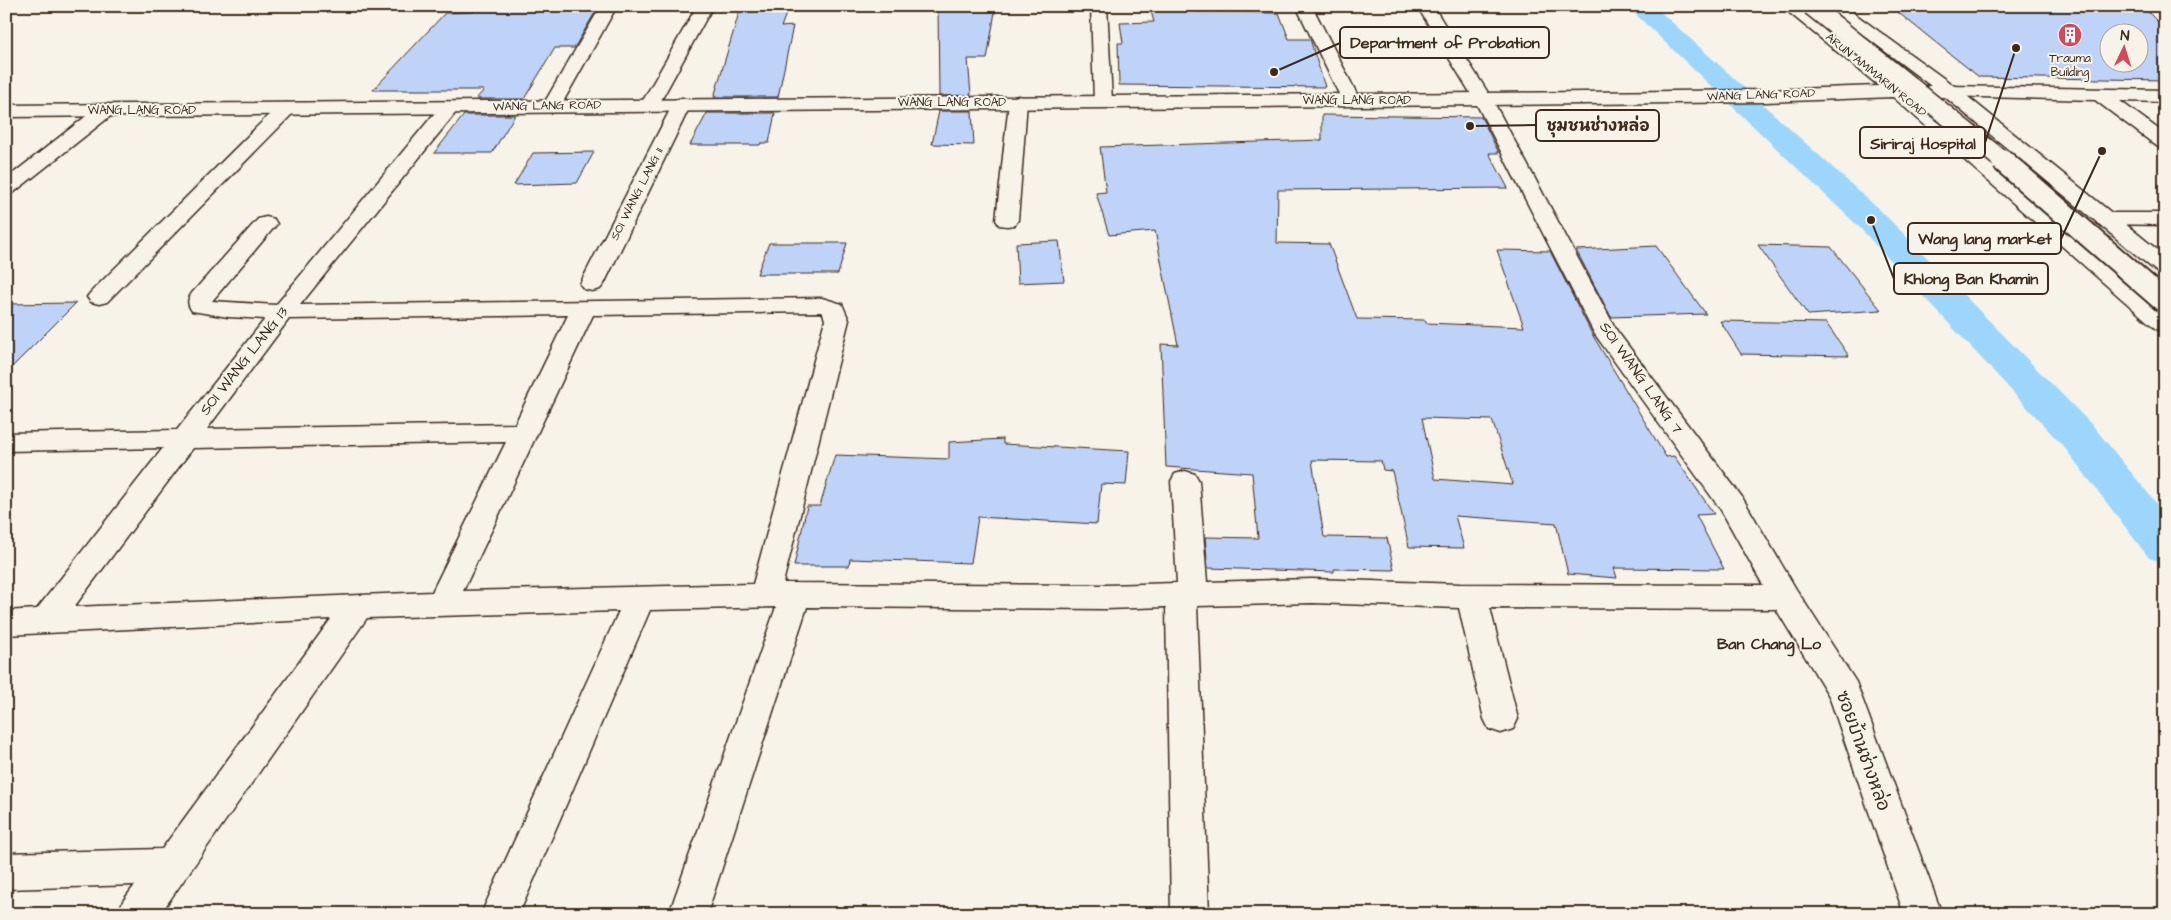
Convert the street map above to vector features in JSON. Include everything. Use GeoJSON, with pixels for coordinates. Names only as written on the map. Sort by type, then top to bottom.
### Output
{"type":"FeatureCollection","features":[{"type":"Feature","properties":{"kind":"street"},"geometry":{"type":"LineString","coordinates":[[552,105],[609,6]]}},
{"type":"Feature","properties":{"kind":"street"},"geometry":{"type":"LineString","coordinates":[[650,104],[705,6]]}},
{"type":"Feature","properties":{"kind":"street"},"geometry":{"type":"LineString","coordinates":[[1099,6],[1103,101]]}},
{"type":"Feature","properties":{"kind":"street"},"geometry":{"type":"LineString","coordinates":[[1304,6],[1351,100]]}},
{"type":"Feature","properties":{"kind":"street","name":"SOI WANG LANG 7"},"geometry":{"type":"LineString","coordinates":[[1425,6],[1483,99],[1606,334],[1732,504],[1785,597]]}},
{"type":"Feature","properties":{"kind":"street","name":"ARUN AMMARIN ROAD"},"geometry":{"type":"LineString","coordinates":[[1789,6],[1897,91],[2165,324]]}},
{"type":"Feature","properties":{"kind":"street"},"geometry":{"type":"LineString","coordinates":[[1811,6],[1988,148],[2165,302]]}},
{"type":"Feature","properties":{"kind":"street","name":"ARUN AMMARIN ROAD"},"geometry":{"type":"LineString","coordinates":[[1833,6],[1950,92],[2106,219],[2159,258]]}},
{"type":"Feature","properties":{"kind":"street","name":"WANG LANG ROAD"},"geometry":{"type":"LineString","coordinates":[[6,110],[1483,99],[1765,96],[1897,91],[1950,92]]}},
{"type":"Feature","properties":{"kind":"street"},"geometry":{"type":"LineString","coordinates":[[1950,92],[2165,96]]}},
{"type":"Feature","properties":{"kind":"street"},"geometry":{"type":"LineString","coordinates":[[2100,95],[2165,143]]}},
{"type":"Feature","properties":{"kind":"street"},"geometry":{"type":"LineString","coordinates":[[1007,220],[1018,102]]}},
{"type":"Feature","properties":{"kind":"street","name":"SOI WANG LANG 11"},"geometry":{"type":"LineString","coordinates":[[441,604],[682,104]]}},
{"type":"Feature","properties":{"kind":"street","name":"SOI WANG LANG 13"},"geometry":{"type":"LineString","coordinates":[[46,621],[282,312],[450,107]]}},
{"type":"Feature","properties":{"kind":"street"},"geometry":{"type":"LineString","coordinates":[[99,297],[286,109]]}},
{"type":"Feature","properties":{"kind":"street"},"geometry":{"type":"LineString","coordinates":[[6,189],[106,110]]}},
{"type":"Feature","properties":{"kind":"street"},"geometry":{"type":"LineString","coordinates":[[2106,219],[2165,219]]}},
{"type":"Feature","properties":{"kind":"street"},"geometry":{"type":"LineString","coordinates":[[266,224],[200,298],[200,306],[228,310],[282,312],[588,296],[822,305],[834,309],[837,320],[780,595],[688,914]]}},
{"type":"Feature","properties":{"kind":"street"},"geometry":{"type":"LineString","coordinates":[[6,442],[523,433]]}},
{"type":"Feature","properties":{"kind":"street"},"geometry":{"type":"LineString","coordinates":[[1185,481],[1190,914]]}},
{"type":"Feature","properties":{"kind":"street"},"geometry":{"type":"LineString","coordinates":[[6,623],[358,606],[780,595],[1106,597],[1312,591],[1472,596],[1785,597]]}},
{"type":"Feature","properties":{"kind":"street"},"geometry":{"type":"LineString","coordinates":[[1472,596],[1501,719]]}},
{"type":"Feature","properties":{"kind":"street","name":"ซอยบ้านช่างหล่อ"},"geometry":{"type":"LineString","coordinates":[[1785,597],[1844,692],[1923,914]]}},
{"type":"Feature","properties":{"kind":"street"},"geometry":{"type":"LineString","coordinates":[[500,914],[640,598]]}},
{"type":"Feature","properties":{"kind":"street"},"geometry":{"type":"LineString","coordinates":[[137,914],[358,606]]}},
{"type":"Feature","properties":{"kind":"street"},"geometry":{"type":"LineString","coordinates":[[6,871],[172,866]]}},
{"type":"Feature","properties":{"kind":"building"},"geometry":{"type":"Polygon","coordinates":[[[478,6],[599,6],[574,48],[555,48],[524,99],[476,99],[484,90],[373,90],[445,13],[473,12],[478,6]]]}},
{"type":"Feature","properties":{"kind":"building"},"geometry":{"type":"Polygon","coordinates":[[[741,6],[789,6],[781,27],[793,26],[778,97],[714,97],[741,6]]]}},
{"type":"Feature","properties":{"kind":"building"},"geometry":{"type":"Polygon","coordinates":[[[938,6],[996,6],[987,59],[968,59],[971,95],[939,96],[938,6]]]}},
{"type":"Feature","properties":{"kind":"building"},"geometry":{"type":"Polygon","coordinates":[[[1194,6],[1196,12],[1279,13],[1289,39],[1310,39],[1325,87],[1119,85],[1118,43],[1123,43],[1120,23],[1154,22],[1150,8],[1194,6]]]}},
{"type":"Feature","properties":{"kind":"building"},"geometry":{"type":"Polygon","coordinates":[[[1890,6],[2142,6],[2165,29],[2165,80],[1979,77],[1890,6]]]}},
{"type":"Feature","properties":{"kind":"building"},"geometry":{"type":"Polygon","coordinates":[[[939,111],[972,111],[974,145],[932,144],[939,111]]]}},
{"type":"Feature","properties":{"kind":"building"},"geometry":{"type":"Polygon","coordinates":[[[707,113],[775,113],[769,143],[761,143],[760,145],[690,145],[707,113]]]}},
{"type":"Feature","properties":{"kind":"building"},"geometry":{"type":"Polygon","coordinates":[[[464,115],[515,115],[492,153],[434,153],[464,115]]]}},
{"type":"Feature","properties":{"kind":"building"},"geometry":{"type":"Polygon","coordinates":[[[1322,115],[1481,117],[1499,153],[1489,153],[1508,188],[1278,190],[1277,243],[1329,244],[1357,319],[1425,320],[1426,323],[1524,327],[1497,250],[1550,251],[1592,334],[1666,457],[1674,456],[1714,514],[1696,515],[1724,569],[1614,568],[1617,578],[1568,574],[1556,523],[1455,516],[1464,548],[1409,547],[1392,471],[1383,470],[1381,461],[1312,460],[1324,537],[1387,538],[1394,570],[1334,569],[1334,572],[1208,568],[1205,537],[1258,538],[1252,473],[1166,467],[1161,344],[1178,345],[1155,231],[1109,235],[1096,193],[1106,192],[1100,147],[1322,140],[1322,115]],[[1422,418],[1435,479],[1513,485],[1492,420],[1422,418]]]}},
{"type":"Feature","properties":{"kind":"building"},"geometry":{"type":"Polygon","coordinates":[[[594,152],[577,183],[514,185],[533,153],[594,152]]]}},
{"type":"Feature","properties":{"kind":"building"},"geometry":{"type":"Polygon","coordinates":[[[1059,241],[1064,281],[1018,283],[1016,243],[1059,241]]]}},
{"type":"Feature","properties":{"kind":"building"},"geometry":{"type":"Polygon","coordinates":[[[769,243],[847,243],[838,274],[757,274],[769,243]]]}},
{"type":"Feature","properties":{"kind":"building"},"geometry":{"type":"Polygon","coordinates":[[[1758,245],[1831,247],[1881,310],[1808,315],[1758,245]]]}},
{"type":"Feature","properties":{"kind":"building"},"geometry":{"type":"Polygon","coordinates":[[[1656,246],[1706,314],[1611,317],[1576,250],[1656,246]]]}},
{"type":"Feature","properties":{"kind":"building"},"geometry":{"type":"Polygon","coordinates":[[[76,303],[6,373],[6,304],[76,303]]]}},
{"type":"Feature","properties":{"kind":"building"},"geometry":{"type":"Polygon","coordinates":[[[1720,321],[1826,323],[1849,356],[1741,354],[1720,321]]]}},
{"type":"Feature","properties":{"kind":"building"},"geometry":{"type":"Polygon","coordinates":[[[1003,439],[1003,444],[1129,451],[1126,485],[1101,484],[1097,524],[978,517],[971,563],[850,559],[849,566],[794,566],[807,506],[820,506],[835,455],[949,459],[949,442],[1003,439]]]}},
{"type":"Feature","properties":{"kind":"waterway"},"geometry":{"type":"LineString","coordinates":[[1639,6],[1871,220],[2079,437],[2165,546]]}},
{"type":"Feature","properties":{"kind":"place","name":"Trauma Building"},"geometry":{"type":"Point","coordinates":[2070,35]}},
{"type":"Feature","properties":{"kind":"place","name":"Siriraj Hospital"},"geometry":{"type":"Point","coordinates":[2016,48]}},
{"type":"Feature","properties":{"kind":"place","name":"Department of Probation"},"geometry":{"type":"Point","coordinates":[1274,72]}},
{"type":"Feature","properties":{"kind":"place","name":"ชุมชนช่างหล่อ"},"geometry":{"type":"Point","coordinates":[1470,126]}},
{"type":"Feature","properties":{"kind":"place","name":"Wang lang market"},"geometry":{"type":"Point","coordinates":[2102,151]}},
{"type":"Feature","properties":{"kind":"place","name":"Khlong Ban Khamin"},"geometry":{"type":"Point","coordinates":[1871,220]}},
{"type":"Feature","properties":{"kind":"district","name":"Ban Chang Lo"},"geometry":{"type":"Point","coordinates":[1769,644]}}]}
